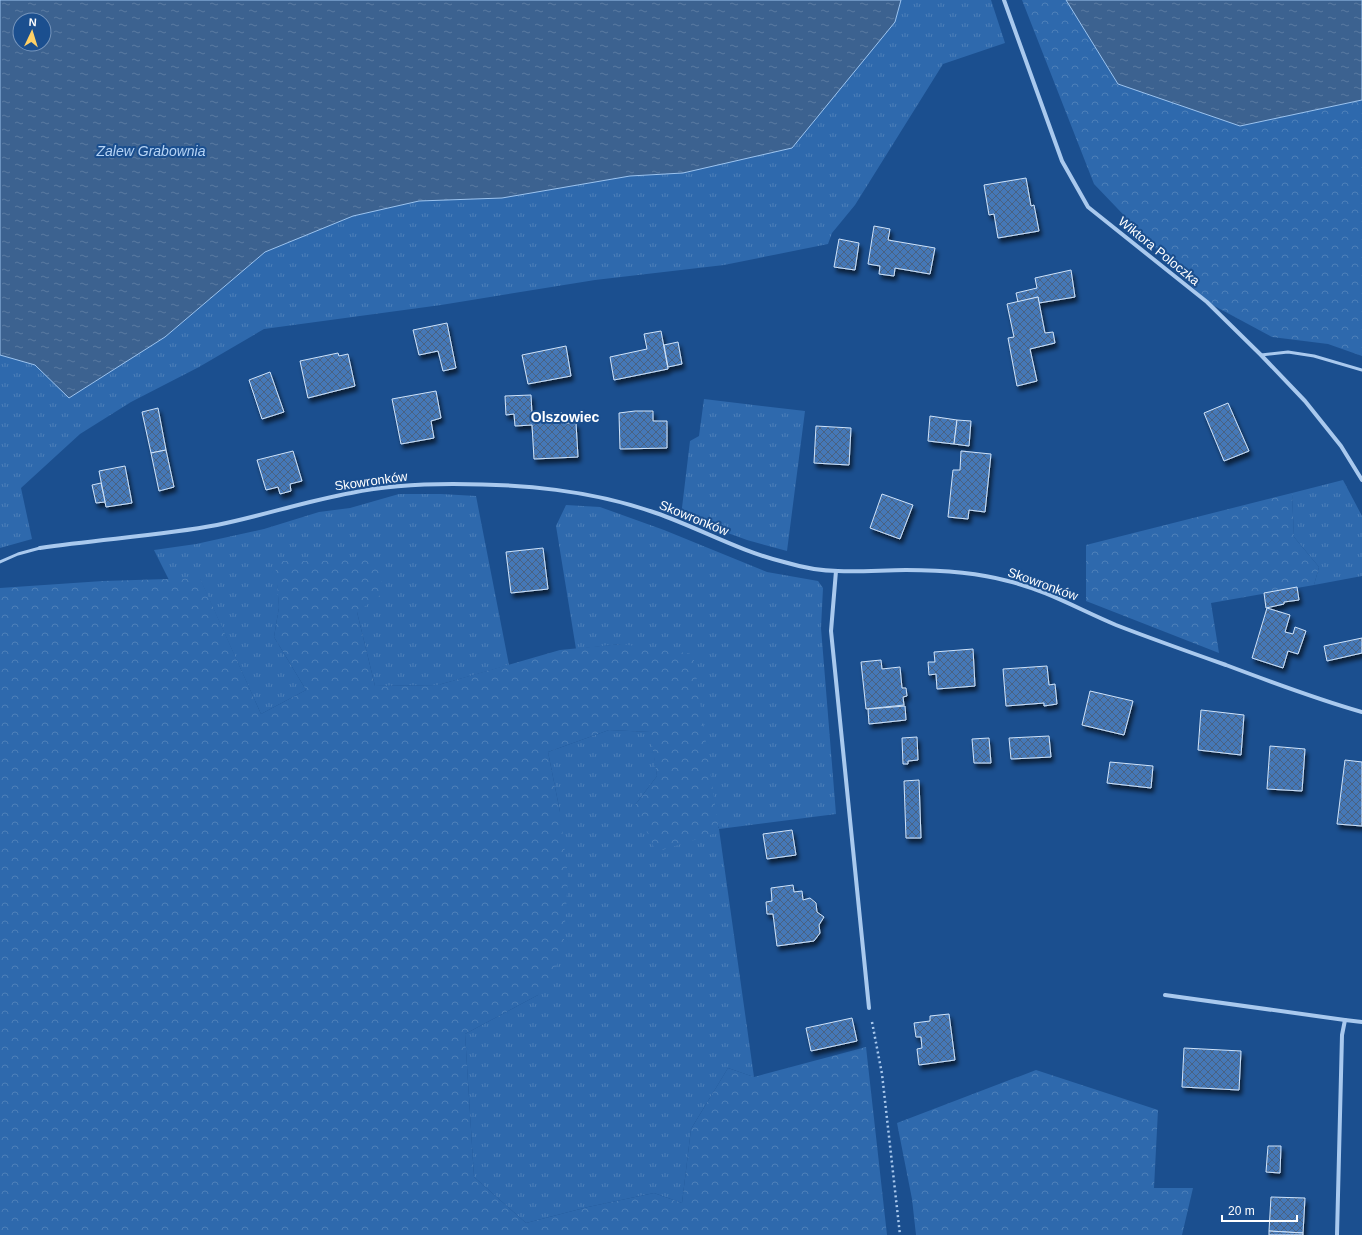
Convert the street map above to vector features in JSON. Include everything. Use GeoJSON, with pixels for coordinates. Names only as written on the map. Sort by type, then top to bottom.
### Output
{"type":"FeatureCollection","features":[{"type":"Feature","properties":{"kind":"street","name":"Wiktora Poloczka"},"geometry":{"type":"LineString","coordinates":[[1004,0],[1062,160],[1088,207],[1207,302],[1261,355],[1304,401],[1341,446],[1362,480]]}},
{"type":"Feature","properties":{"kind":"street","name":"Skowronków"},"geometry":{"type":"LineString","coordinates":[[40,548],[153,535],[220,525],[346,493],[370,489],[423,485],[472,484],[550,489],[596,496],[658,513],[771,559],[800,566],[836,571],[925,570],[981,575],[1012,582],[1040,591],[1116,624],[1325,702],[1362,712]]}},
{"type":"Feature","properties":{"kind":"street"},"geometry":{"type":"LineString","coordinates":[[836,571],[830,631],[869,1008]]}},
{"type":"Feature","properties":{"kind":"street"},"geometry":{"type":"LineString","coordinates":[[1165,995],[1362,1022]]}},
{"type":"Feature","properties":{"kind":"street"},"geometry":{"type":"LineString","coordinates":[[1337,1235],[1342,1035],[1345,1020]]}},
{"type":"Feature","properties":{"kind":"lane"},"geometry":{"type":"LineString","coordinates":[[1261,355],[1288,352],[1314,356],[1362,370]]}},
{"type":"Feature","properties":{"kind":"lane","name":"Skowronków"},"geometry":{"type":"LineString","coordinates":[[0,562],[18,554],[40,548]]}},
{"type":"Feature","properties":{"kind":"path"},"geometry":{"type":"LineString","coordinates":[[869,1008],[882,1074],[900,1235]]}},
{"type":"Feature","properties":{"kind":"green space"},"geometry":{"type":"Polygon","coordinates":[[[901,0],[991,0],[1005,43],[943,64],[855,205],[832,233],[828,244],[724,265],[595,280],[441,305],[264,329],[199,367],[131,402],[80,434],[21,488],[32,539],[0,548],[0,355],[35,365],[69,398],[165,337],[265,252],[353,216],[419,201],[502,198],[630,176],[683,173],[895,22],[901,0]]]}},
{"type":"Feature","properties":{"kind":"green space"},"geometry":{"type":"Polygon","coordinates":[[[1022,0],[1066,0],[1118,84],[1240,126],[1362,100],[1362,356],[1328,344],[1272,337],[1207,302],[1094,184],[1022,0]]]}},
{"type":"Feature","properties":{"kind":"green space"},"geometry":{"type":"Polygon","coordinates":[[[704,399],[805,411],[787,551],[747,540],[681,516],[690,441],[699,436],[704,399]]]}},
{"type":"Feature","properties":{"kind":"green space"},"geometry":{"type":"Polygon","coordinates":[[[1343,480],[1362,516],[1362,576],[1314,585],[1319,567],[1294,537],[1292,493],[1343,480]]]}},
{"type":"Feature","properties":{"kind":"green space"},"geometry":{"type":"Polygon","coordinates":[[[1292,493],[1294,537],[1319,567],[1314,585],[1211,603],[1219,653],[1086,601],[1086,545],[1292,493]]]}},
{"type":"Feature","properties":{"kind":"green space"},"geometry":{"type":"Polygon","coordinates":[[[399,494],[476,496],[509,665],[438,685],[375,686],[357,612],[319,561],[276,561],[279,607],[274,637],[306,690],[261,714],[200,579],[169,580],[154,550],[196,544],[264,529],[319,512],[350,508],[399,494]]]}},
{"type":"Feature","properties":{"kind":"green space"},"geometry":{"type":"Polygon","coordinates":[[[566,505],[600,507],[664,530],[767,572],[818,581],[823,588],[821,628],[836,814],[719,829],[754,1077],[728,1068],[691,1129],[682,1203],[654,1193],[588,1207],[526,1223],[474,1177],[465,1034],[538,995],[560,812],[548,752],[609,730],[651,732],[657,776],[635,805],[719,828],[621,644],[576,649],[556,526],[566,505]]]}},
{"type":"Feature","properties":{"kind":"green space"},"geometry":{"type":"Polygon","coordinates":[[[380,557],[382,594],[357,612],[375,686],[438,685],[560,650],[621,644],[693,654],[719,832],[656,852],[635,805],[657,776],[650,732],[609,730],[548,752],[560,812],[568,877],[563,955],[538,995],[465,1034],[474,1177],[526,1223],[588,1207],[654,1193],[682,1203],[691,1129],[728,1068],[754,1077],[866,1047],[887,1235],[0,1235],[0,588],[103,581],[200,578],[261,714],[306,690],[274,637],[279,607],[275,561],[319,561],[380,557]]]}},
{"type":"Feature","properties":{"kind":"green space"},"geometry":{"type":"Polygon","coordinates":[[[1036,1070],[1158,1110],[1154,1188],[1193,1188],[1182,1235],[916,1235],[912,1199],[897,1123],[1036,1070]]]}},
{"type":"Feature","properties":{"kind":"water","name":"Zalew Grabownia"},"geometry":{"type":"Polygon","coordinates":[[[0,0],[901,0],[895,22],[792,148],[683,173],[630,176],[502,198],[419,201],[353,216],[265,252],[165,337],[69,398],[35,365],[0,355],[0,0]]]}},
{"type":"Feature","properties":{"kind":"water"},"geometry":{"type":"Polygon","coordinates":[[[1066,0],[1362,0],[1362,100],[1240,126],[1118,84],[1066,0]]]}},
{"type":"Feature","properties":{"kind":"building"},"geometry":{"type":"Polygon","coordinates":[[[1026,178],[1031,206],[1034,205],[1039,231],[998,238],[994,214],[989,215],[984,185],[1026,178]]]}},
{"type":"Feature","properties":{"kind":"building"},"geometry":{"type":"Polygon","coordinates":[[[874,226],[890,229],[888,240],[935,248],[930,274],[895,268],[894,276],[879,274],[880,266],[868,264],[874,226]]]}},
{"type":"Feature","properties":{"kind":"building"},"geometry":{"type":"Polygon","coordinates":[[[839,239],[859,243],[855,270],[834,267],[839,239]]]}},
{"type":"Feature","properties":{"kind":"building"},"geometry":{"type":"Polygon","coordinates":[[[1071,270],[1075,297],[1039,303],[1038,297],[1018,302],[1016,293],[1037,288],[1035,278],[1071,270]]]}},
{"type":"Feature","properties":{"kind":"building"},"geometry":{"type":"Polygon","coordinates":[[[1038,297],[1045,333],[1053,332],[1055,343],[1030,349],[1037,381],[1017,386],[1008,338],[1014,337],[1007,304],[1038,297]]]}},
{"type":"Feature","properties":{"kind":"building"},"geometry":{"type":"Polygon","coordinates":[[[447,323],[456,368],[443,371],[438,351],[419,355],[413,330],[447,323]]]}},
{"type":"Feature","properties":{"kind":"building"},"geometry":{"type":"Polygon","coordinates":[[[661,331],[668,369],[614,380],[610,357],[647,349],[644,334],[661,331]]]}},
{"type":"Feature","properties":{"kind":"building"},"geometry":{"type":"Polygon","coordinates":[[[678,342],[682,364],[668,367],[664,345],[678,342]]]}},
{"type":"Feature","properties":{"kind":"building"},"geometry":{"type":"Polygon","coordinates":[[[566,346],[571,376],[528,384],[522,355],[566,346]]]}},
{"type":"Feature","properties":{"kind":"building"},"geometry":{"type":"Polygon","coordinates":[[[338,353],[339,356],[348,354],[355,386],[308,398],[300,361],[338,353]]]}},
{"type":"Feature","properties":{"kind":"building"},"geometry":{"type":"Polygon","coordinates":[[[270,372],[284,412],[262,419],[249,380],[270,372]]]}},
{"type":"Feature","properties":{"kind":"building"},"geometry":{"type":"Polygon","coordinates":[[[436,391],[441,418],[431,421],[434,438],[401,444],[392,399],[436,391]]]}},
{"type":"Feature","properties":{"kind":"building"},"geometry":{"type":"Polygon","coordinates":[[[531,395],[532,414],[562,413],[563,423],[576,423],[578,457],[534,459],[532,425],[515,426],[514,414],[506,415],[505,396],[531,395]]]}},
{"type":"Feature","properties":{"kind":"building"},"geometry":{"type":"Polygon","coordinates":[[[1228,403],[1249,451],[1224,461],[1204,413],[1228,403]]]}},
{"type":"Feature","properties":{"kind":"building"},"geometry":{"type":"Polygon","coordinates":[[[158,408],[166,450],[151,453],[142,412],[158,408]]]}},
{"type":"Feature","properties":{"kind":"building"},"geometry":{"type":"Polygon","coordinates":[[[653,411],[653,421],[667,421],[667,448],[620,449],[619,413],[653,411]]]}},
{"type":"Feature","properties":{"kind":"building"},"geometry":{"type":"Polygon","coordinates":[[[930,416],[957,420],[954,444],[928,441],[930,416]]]}},
{"type":"Feature","properties":{"kind":"building"},"geometry":{"type":"Polygon","coordinates":[[[957,420],[971,421],[969,446],[954,444],[957,420]]]}},
{"type":"Feature","properties":{"kind":"building"},"geometry":{"type":"Polygon","coordinates":[[[816,426],[851,428],[849,465],[814,463],[816,426]]]}},
{"type":"Feature","properties":{"kind":"building"},"geometry":{"type":"Polygon","coordinates":[[[166,450],[174,487],[159,491],[151,453],[166,450]]]}},
{"type":"Feature","properties":{"kind":"building"},"geometry":{"type":"Polygon","coordinates":[[[293,451],[302,481],[290,484],[291,491],[280,494],[278,487],[266,490],[257,460],[293,451]]]}},
{"type":"Feature","properties":{"kind":"building"},"geometry":{"type":"Polygon","coordinates":[[[961,451],[991,454],[985,512],[969,510],[968,519],[948,517],[953,470],[960,470],[961,451]]]}},
{"type":"Feature","properties":{"kind":"building"},"geometry":{"type":"Polygon","coordinates":[[[125,466],[132,503],[106,507],[99,471],[125,466]]]}},
{"type":"Feature","properties":{"kind":"building"},"geometry":{"type":"Polygon","coordinates":[[[101,483],[105,502],[96,503],[92,485],[101,483]]]}},
{"type":"Feature","properties":{"kind":"building"},"geometry":{"type":"Polygon","coordinates":[[[882,494],[913,505],[900,539],[870,528],[882,494]]]}},
{"type":"Feature","properties":{"kind":"building"},"geometry":{"type":"Polygon","coordinates":[[[543,548],[548,589],[511,593],[506,552],[543,548]]]}},
{"type":"Feature","properties":{"kind":"building"},"geometry":{"type":"Polygon","coordinates":[[[1297,587],[1299,600],[1284,602],[1284,604],[1266,608],[1264,593],[1297,587]]]}},
{"type":"Feature","properties":{"kind":"building"},"geometry":{"type":"Polygon","coordinates":[[[1267,608],[1290,615],[1285,632],[1293,634],[1295,627],[1306,631],[1298,654],[1288,651],[1283,668],[1252,658],[1267,608]]]}},
{"type":"Feature","properties":{"kind":"building"},"geometry":{"type":"Polygon","coordinates":[[[1362,638],[1362,653],[1327,661],[1324,646],[1362,638]]]}},
{"type":"Feature","properties":{"kind":"building"},"geometry":{"type":"Polygon","coordinates":[[[973,649],[975,686],[937,689],[936,674],[929,675],[928,662],[935,662],[934,652],[973,649]]]}},
{"type":"Feature","properties":{"kind":"building"},"geometry":{"type":"Polygon","coordinates":[[[881,660],[882,669],[900,667],[902,688],[906,688],[907,696],[903,697],[904,705],[866,709],[861,662],[881,660]]]}},
{"type":"Feature","properties":{"kind":"building"},"geometry":{"type":"Polygon","coordinates":[[[1047,666],[1049,685],[1055,684],[1057,704],[1044,706],[1044,703],[1006,706],[1003,669],[1047,666]]]}},
{"type":"Feature","properties":{"kind":"building"},"geometry":{"type":"Polygon","coordinates":[[[1090,691],[1133,701],[1124,735],[1082,725],[1090,691]]]}},
{"type":"Feature","properties":{"kind":"building"},"geometry":{"type":"Polygon","coordinates":[[[905,706],[906,720],[869,724],[868,709],[905,706]]]}},
{"type":"Feature","properties":{"kind":"building"},"geometry":{"type":"Polygon","coordinates":[[[1201,710],[1244,715],[1241,755],[1198,750],[1201,710]]]}},
{"type":"Feature","properties":{"kind":"building"},"geometry":{"type":"Polygon","coordinates":[[[1049,736],[1051,757],[1011,759],[1009,738],[1049,736]]]}},
{"type":"Feature","properties":{"kind":"building"},"geometry":{"type":"Polygon","coordinates":[[[917,737],[918,760],[908,761],[908,764],[903,764],[902,738],[917,737]]]}},
{"type":"Feature","properties":{"kind":"building"},"geometry":{"type":"Polygon","coordinates":[[[989,738],[991,763],[974,763],[972,739],[989,738]]]}},
{"type":"Feature","properties":{"kind":"building"},"geometry":{"type":"Polygon","coordinates":[[[1270,746],[1305,749],[1302,791],[1267,789],[1270,746]]]}},
{"type":"Feature","properties":{"kind":"building"},"geometry":{"type":"Polygon","coordinates":[[[1345,760],[1362,762],[1362,826],[1337,824],[1345,760]]]}},
{"type":"Feature","properties":{"kind":"building"},"geometry":{"type":"Polygon","coordinates":[[[1110,762],[1153,766],[1151,788],[1107,783],[1110,762]]]}},
{"type":"Feature","properties":{"kind":"building"},"geometry":{"type":"Polygon","coordinates":[[[919,780],[921,838],[906,838],[904,781],[919,780]]]}},
{"type":"Feature","properties":{"kind":"building"},"geometry":{"type":"Polygon","coordinates":[[[792,830],[796,855],[767,859],[763,834],[792,830]]]}},
{"type":"Feature","properties":{"kind":"building"},"geometry":{"type":"Polygon","coordinates":[[[793,885],[794,892],[802,891],[803,900],[810,898],[816,903],[817,912],[824,917],[819,925],[820,933],[814,941],[777,946],[773,914],[767,914],[766,902],[772,901],[771,888],[793,885]]]}},
{"type":"Feature","properties":{"kind":"building"},"geometry":{"type":"Polygon","coordinates":[[[949,1014],[955,1060],[919,1065],[917,1049],[922,1048],[921,1037],[916,1037],[914,1023],[930,1021],[930,1016],[949,1014]]]}},
{"type":"Feature","properties":{"kind":"building"},"geometry":{"type":"Polygon","coordinates":[[[852,1018],[857,1041],[811,1051],[806,1028],[852,1018]]]}},
{"type":"Feature","properties":{"kind":"building"},"geometry":{"type":"Polygon","coordinates":[[[1184,1048],[1241,1051],[1239,1090],[1182,1087],[1184,1048]]]}},
{"type":"Feature","properties":{"kind":"building"},"geometry":{"type":"Polygon","coordinates":[[[1268,1146],[1281,1146],[1280,1173],[1266,1172],[1268,1146]]]}},
{"type":"Feature","properties":{"kind":"building"},"geometry":{"type":"Polygon","coordinates":[[[1271,1197],[1305,1198],[1303,1233],[1269,1231],[1271,1197]]]}},
{"type":"Feature","properties":{"kind":"building"},"geometry":{"type":"Polygon","coordinates":[[[1269,1231],[1303,1233],[1303,1235],[1269,1235],[1269,1231]]]}},
{"type":"Feature","properties":{"kind":"district","name":"Olszowiec"},"geometry":{"type":"Point","coordinates":[565,417]}}]}
